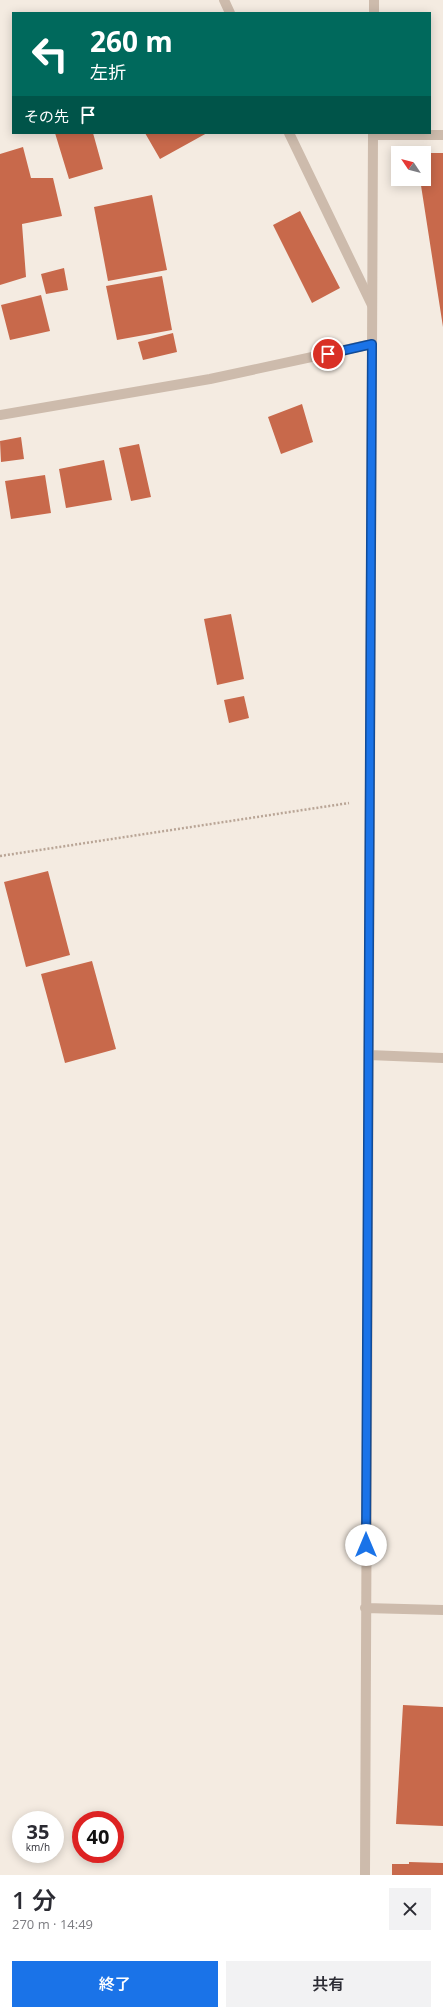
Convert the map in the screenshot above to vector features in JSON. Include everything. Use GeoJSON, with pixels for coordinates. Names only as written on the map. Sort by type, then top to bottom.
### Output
{"type":"FeatureCollection","features":[{"type":"Feature","properties":{"kind":"street"},"geometry":{"type":"LineString","coordinates":[[224,0],[230,12]]}},
{"type":"Feature","properties":{"kind":"street"},"geometry":{"type":"LineString","coordinates":[[374,0],[374,12]]}},
{"type":"Feature","properties":{"kind":"street"},"geometry":{"type":"LineString","coordinates":[[289,134],[372,305]]}},
{"type":"Feature","properties":{"kind":"street"},"geometry":{"type":"LineString","coordinates":[[365,1875],[365,1608],[371,800],[373,134],[443,135]]}},
{"type":"Feature","properties":{"kind":"street"},"geometry":{"type":"LineString","coordinates":[[0,414],[210,379],[372,344]]}},
{"type":"Feature","properties":{"kind":"street"},"geometry":{"type":"LineString","coordinates":[[369,1055],[443,1058]]}},
{"type":"Feature","properties":{"kind":"street"},"geometry":{"type":"LineString","coordinates":[[365,1608],[443,1610]]}},
{"type":"Feature","properties":{"kind":"path"},"geometry":{"type":"LineString","coordinates":[[0,856],[371,800]]}},
{"type":"Feature","properties":{"kind":"building"},"geometry":{"type":"Polygon","coordinates":[[[55,134],[93,134],[103,169],[69,179],[55,134]]]}},
{"type":"Feature","properties":{"kind":"building"},"geometry":{"type":"Polygon","coordinates":[[[146,134],[205,134],[160,159],[146,134]]]}},
{"type":"Feature","properties":{"kind":"building"},"geometry":{"type":"Polygon","coordinates":[[[23,147],[31,178],[53,178],[62,216],[22,224],[26,277],[0,285],[0,154],[23,147]]]}},
{"type":"Feature","properties":{"kind":"building"},"geometry":{"type":"Polygon","coordinates":[[[431,153],[443,153],[443,327],[421,186],[431,186],[431,153]]]}},
{"type":"Feature","properties":{"kind":"building"},"geometry":{"type":"Polygon","coordinates":[[[152,195],[167,270],[108,281],[94,207],[152,195]]]}},
{"type":"Feature","properties":{"kind":"building"},"geometry":{"type":"Polygon","coordinates":[[[300,211],[340,288],[312,303],[273,225],[300,211]]]}},
{"type":"Feature","properties":{"kind":"building"},"geometry":{"type":"Polygon","coordinates":[[[64,268],[68,290],[46,294],[41,274],[64,268]]]}},
{"type":"Feature","properties":{"kind":"building"},"geometry":{"type":"Polygon","coordinates":[[[162,276],[172,330],[117,340],[106,286],[162,276]]]}},
{"type":"Feature","properties":{"kind":"building"},"geometry":{"type":"Polygon","coordinates":[[[41,295],[50,331],[10,340],[1,305],[41,295]]]}},
{"type":"Feature","properties":{"kind":"building"},"geometry":{"type":"Polygon","coordinates":[[[173,333],[177,352],[143,360],[138,342],[173,333]]]}},
{"type":"Feature","properties":{"kind":"building"},"geometry":{"type":"Polygon","coordinates":[[[302,404],[313,442],[281,454],[268,417],[302,404]]]}},
{"type":"Feature","properties":{"kind":"building"},"geometry":{"type":"Polygon","coordinates":[[[21,437],[24,459],[1,462],[0,441],[21,437]]]}},
{"type":"Feature","properties":{"kind":"building"},"geometry":{"type":"Polygon","coordinates":[[[139,444],[151,497],[131,501],[119,448],[139,444]]]}},
{"type":"Feature","properties":{"kind":"building"},"geometry":{"type":"Polygon","coordinates":[[[104,460],[112,500],[66,508],[59,469],[104,460]]]}},
{"type":"Feature","properties":{"kind":"building"},"geometry":{"type":"Polygon","coordinates":[[[45,475],[51,513],[11,519],[5,481],[45,475]]]}},
{"type":"Feature","properties":{"kind":"building"},"geometry":{"type":"Polygon","coordinates":[[[231,614],[244,679],[217,685],[204,619],[231,614]]]}},
{"type":"Feature","properties":{"kind":"building"},"geometry":{"type":"Polygon","coordinates":[[[244,696],[249,718],[229,723],[224,700],[244,696]]]}},
{"type":"Feature","properties":{"kind":"building"},"geometry":{"type":"Polygon","coordinates":[[[48,871],[70,955],[26,967],[4,882],[48,871]]]}},
{"type":"Feature","properties":{"kind":"building"},"geometry":{"type":"Polygon","coordinates":[[[92,961],[116,1049],[65,1063],[41,974],[92,961]]]}},
{"type":"Feature","properties":{"kind":"building"},"geometry":{"type":"Polygon","coordinates":[[[403,1705],[443,1707],[443,1826],[396,1824],[403,1705]]]}},
{"type":"Feature","properties":{"kind":"building"},"geometry":{"type":"Polygon","coordinates":[[[409,1862],[443,1863],[443,1875],[392,1875],[392,1864],[409,1864],[409,1862]]]}},
{"type":"Feature","properties":{"kind":"route"},"geometry":{"type":"LineString","coordinates":[[328,354],[372,344],[366,1545]]}}]}
